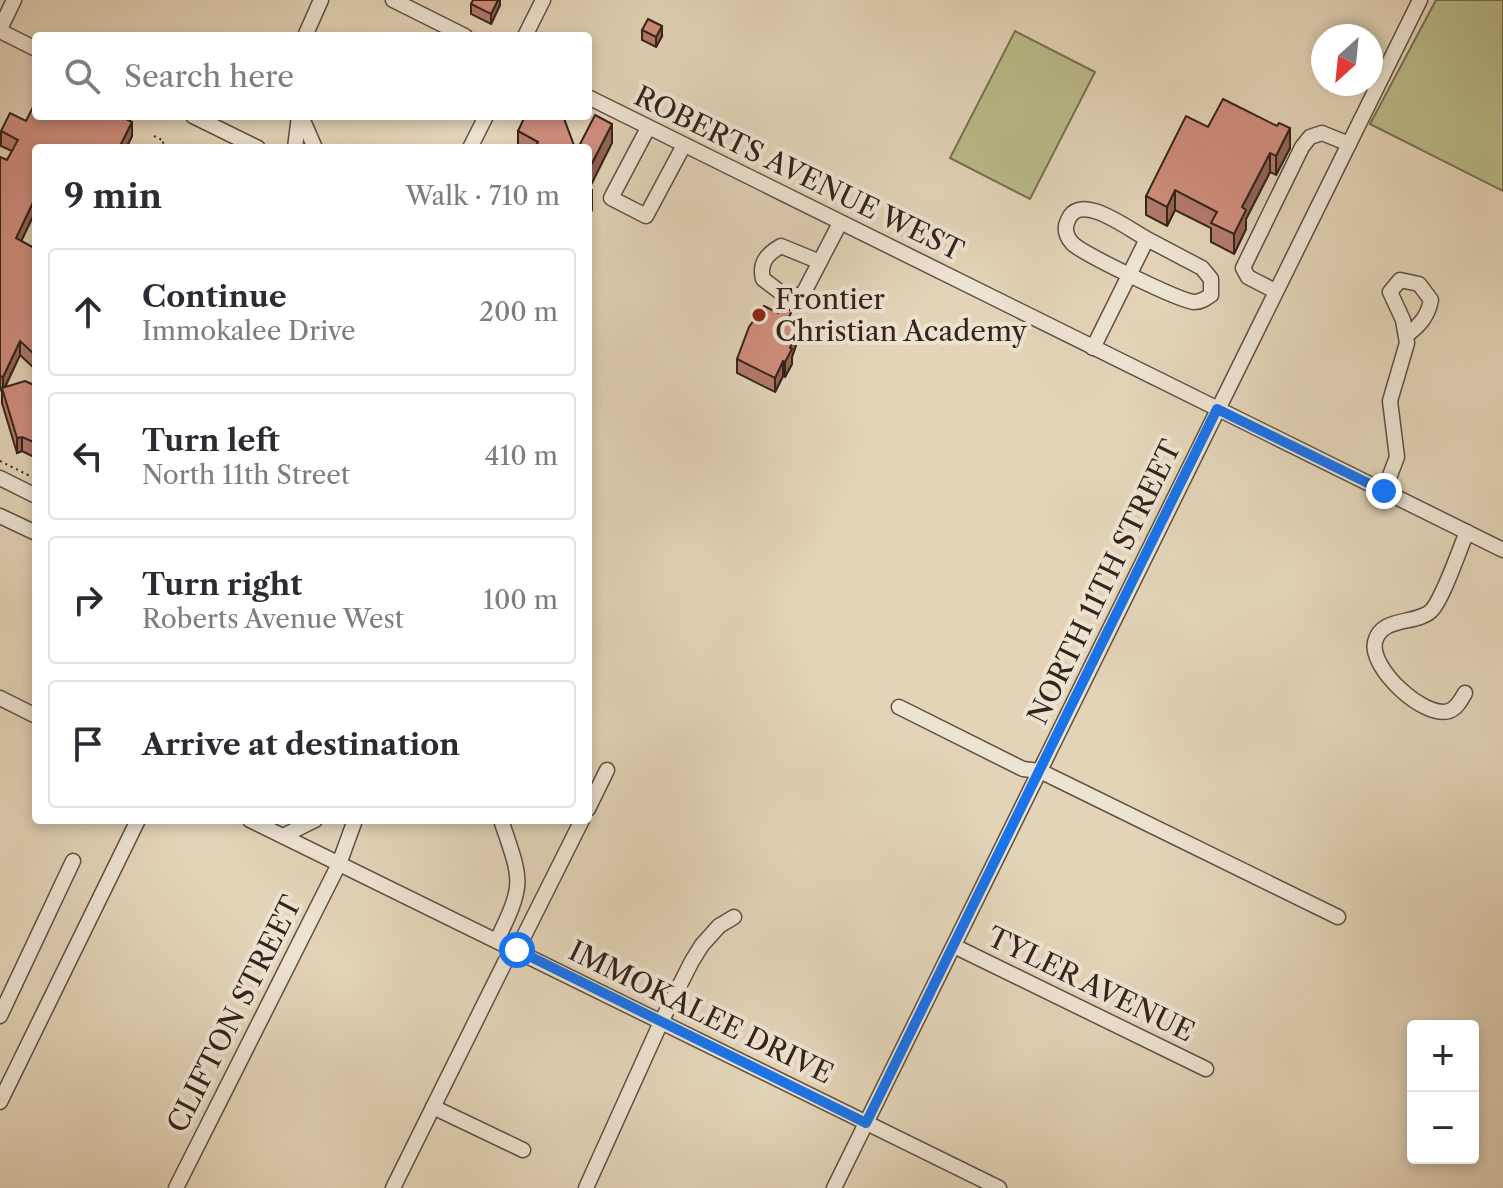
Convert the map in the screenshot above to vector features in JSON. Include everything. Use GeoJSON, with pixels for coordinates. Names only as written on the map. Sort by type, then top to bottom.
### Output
{"type":"FeatureCollection","features":[{"type":"Feature","properties":{"kind":"street"},"geometry":{"type":"LineString","coordinates":[[14,0],[0,30],[32,47]]}},
{"type":"Feature","properties":{"kind":"street"},"geometry":{"type":"LineString","coordinates":[[307,32],[321,0]]}},
{"type":"Feature","properties":{"kind":"street"},"geometry":{"type":"LineString","coordinates":[[393,0],[457,32]]}},
{"type":"Feature","properties":{"kind":"street"},"geometry":{"type":"LineString","coordinates":[[527,32],[543,0]]}},
{"type":"Feature","properties":{"kind":"street","name":"NORTH 11TH STREET"},"geometry":{"type":"LineString","coordinates":[[834,1188],[1418,1]]}},
{"type":"Feature","properties":{"kind":"street","name":"ROBERTS AVENUE WEST"},"geometry":{"type":"LineString","coordinates":[[592,99],[1503,550]]}},
{"type":"Feature","properties":{"kind":"street"},"geometry":{"type":"LineString","coordinates":[[201,120],[250,144]]}},
{"type":"Feature","properties":{"kind":"street"},"geometry":{"type":"LineString","coordinates":[[296,144],[299,120]]}},
{"type":"Feature","properties":{"kind":"street"},"geometry":{"type":"LineString","coordinates":[[302,120],[313,144]]}},
{"type":"Feature","properties":{"kind":"street"},"geometry":{"type":"LineString","coordinates":[[472,144],[484,120]]}},
{"type":"Feature","properties":{"kind":"street"},"geometry":{"type":"LineString","coordinates":[[648,128],[611,198],[646,216],[684,145]]}},
{"type":"Feature","properties":{"kind":"street"},"geometry":{"type":"LineString","coordinates":[[1275,291],[1248,277],[1243,268],[1296,160],[1306,141],[1315,135],[1327,133],[1349,144]]}},
{"type":"Feature","properties":{"kind":"street"},"geometry":{"type":"LineString","coordinates":[[1082,207],[1092,209],[1147,239],[1202,268],[1211,279],[1211,295],[1202,301],[1192,302],[1174,296],[1074,245],[1067,235],[1066,223],[1073,211],[1082,207]]}},
{"type":"Feature","properties":{"kind":"street"},"geometry":{"type":"LineString","coordinates":[[820,262],[840,223]]}},
{"type":"Feature","properties":{"kind":"street"},"geometry":{"type":"LineString","coordinates":[[1093,348],[1147,239]]}},
{"type":"Feature","properties":{"kind":"street"},"geometry":{"type":"LineString","coordinates":[[1384,491],[1397,457],[1390,401],[1407,335]]}},
{"type":"Feature","properties":{"kind":"street"},"geometry":{"type":"LineString","coordinates":[[0,478],[32,494]]}},
{"type":"Feature","properties":{"kind":"street"},"geometry":{"type":"LineString","coordinates":[[0,516],[32,531]]}},
{"type":"Feature","properties":{"kind":"street"},"geometry":{"type":"LineString","coordinates":[[1465,693],[1457,706],[1440,712],[1425,705],[1384,674],[1374,651],[1375,638],[1383,629],[1392,624],[1420,619],[1434,609],[1467,532]]}},
{"type":"Feature","properties":{"kind":"street"},"geometry":{"type":"LineString","coordinates":[[0,698],[32,714]]}},
{"type":"Feature","properties":{"kind":"street"},"geometry":{"type":"LineString","coordinates":[[899,707],[1023,769],[1040,771],[1338,917]]}},
{"type":"Feature","properties":{"kind":"street"},"geometry":{"type":"LineString","coordinates":[[592,801],[607,770]]}},
{"type":"Feature","properties":{"kind":"street"},"geometry":{"type":"LineString","coordinates":[[0,1102],[7,1070],[136,824]]}},
{"type":"Feature","properties":{"kind":"street","name":"IMMOKALEE DRIVE"},"geometry":{"type":"LineString","coordinates":[[258,824],[999,1188]]}},
{"type":"Feature","properties":{"kind":"street"},"geometry":{"type":"LineString","coordinates":[[283,836],[307,824]]}},
{"type":"Feature","properties":{"kind":"street","name":"CLIFTON STREET"},"geometry":{"type":"LineString","coordinates":[[176,1188],[339,864],[354,824]]}},
{"type":"Feature","properties":{"kind":"street"},"geometry":{"type":"LineString","coordinates":[[497,940],[519,888],[519,877],[502,824]]}},
{"type":"Feature","properties":{"kind":"street"},"geometry":{"type":"LineString","coordinates":[[393,1188],[505,962],[517,950],[580,824]]}},
{"type":"Feature","properties":{"kind":"street"},"geometry":{"type":"LineString","coordinates":[[0,1016],[73,861]]}},
{"type":"Feature","properties":{"kind":"street"},"geometry":{"type":"LineString","coordinates":[[586,1188],[661,1022],[702,945],[719,926],[734,917]]}},
{"type":"Feature","properties":{"kind":"street","name":"TYLER AVENUE"},"geometry":{"type":"LineString","coordinates":[[954,946],[1206,1069]]}},
{"type":"Feature","properties":{"kind":"street"},"geometry":{"type":"LineString","coordinates":[[433,1107],[523,1150]]}},
{"type":"Feature","properties":{"kind":"path"},"geometry":{"type":"LineString","coordinates":[[154,136],[164,141],[162,144]]}},
{"type":"Feature","properties":{"kind":"path"},"geometry":{"type":"LineString","coordinates":[[0,461],[32,477]]}},
{"type":"Feature","properties":{"kind":"green space"},"geometry":{"type":"Polygon","coordinates":[[[1436,0],[1503,0],[1503,191],[1370,124],[1436,0]]]}},
{"type":"Feature","properties":{"kind":"green space"},"geometry":{"type":"Polygon","coordinates":[[[1015,31],[1095,72],[1030,199],[950,158],[1015,31]]]}},
{"type":"Feature","properties":{"kind":"building"},"geometry":{"type":"Polygon","coordinates":[[[473,0],[498,0],[491,14],[471,4],[473,0]]]}},
{"type":"Feature","properties":{"kind":"building"},"geometry":{"type":"Polygon","coordinates":[[[648,19],[662,26],[656,37],[642,30],[648,19]]]}},
{"type":"Feature","properties":{"kind":"building"},"geometry":{"type":"Polygon","coordinates":[[[1223,99],[1277,126],[1279,123],[1290,128],[1276,156],[1270,153],[1242,207],[1246,210],[1234,234],[1211,223],[1217,212],[1175,190],[1167,207],[1146,196],[1186,116],[1208,127],[1223,99]]]}},
{"type":"Feature","properties":{"kind":"building"},"geometry":{"type":"Polygon","coordinates":[[[32,109],[32,120],[132,122],[121,144],[32,144],[32,204],[16,238],[32,247],[32,352],[20,341],[3,377],[0,376],[0,157],[7,160],[18,140],[1,131],[10,113],[26,121],[32,109]]]}},
{"type":"Feature","properties":{"kind":"building"},"geometry":{"type":"Polygon","coordinates":[[[595,115],[612,124],[592,163],[592,144],[580,144],[595,115]]]}},
{"type":"Feature","properties":{"kind":"building"},"geometry":{"type":"Polygon","coordinates":[[[523,120],[564,120],[574,144],[537,144],[518,131],[523,120]]]}},
{"type":"Feature","properties":{"kind":"building","name":"Frontier Christian Academy"},"geometry":{"type":"Polygon","coordinates":[[[764,306],[778,313],[781,306],[792,311],[788,319],[798,324],[792,349],[775,378],[737,359],[749,327],[764,306]]]}},
{"type":"Feature","properties":{"kind":"building"},"geometry":{"type":"Polygon","coordinates":[[[25,381],[32,384],[32,441],[17,438],[2,388],[25,381]]]}},
{"type":"Feature","properties":{"kind":"place","name":"Frontier Christian Academy"},"geometry":{"type":"Point","coordinates":[759,315]}},
{"type":"Feature","properties":{"kind":"route"},"geometry":{"type":"LineString","coordinates":[[517,950],[866,1123],[1217,409],[1384,491]]}}]}
